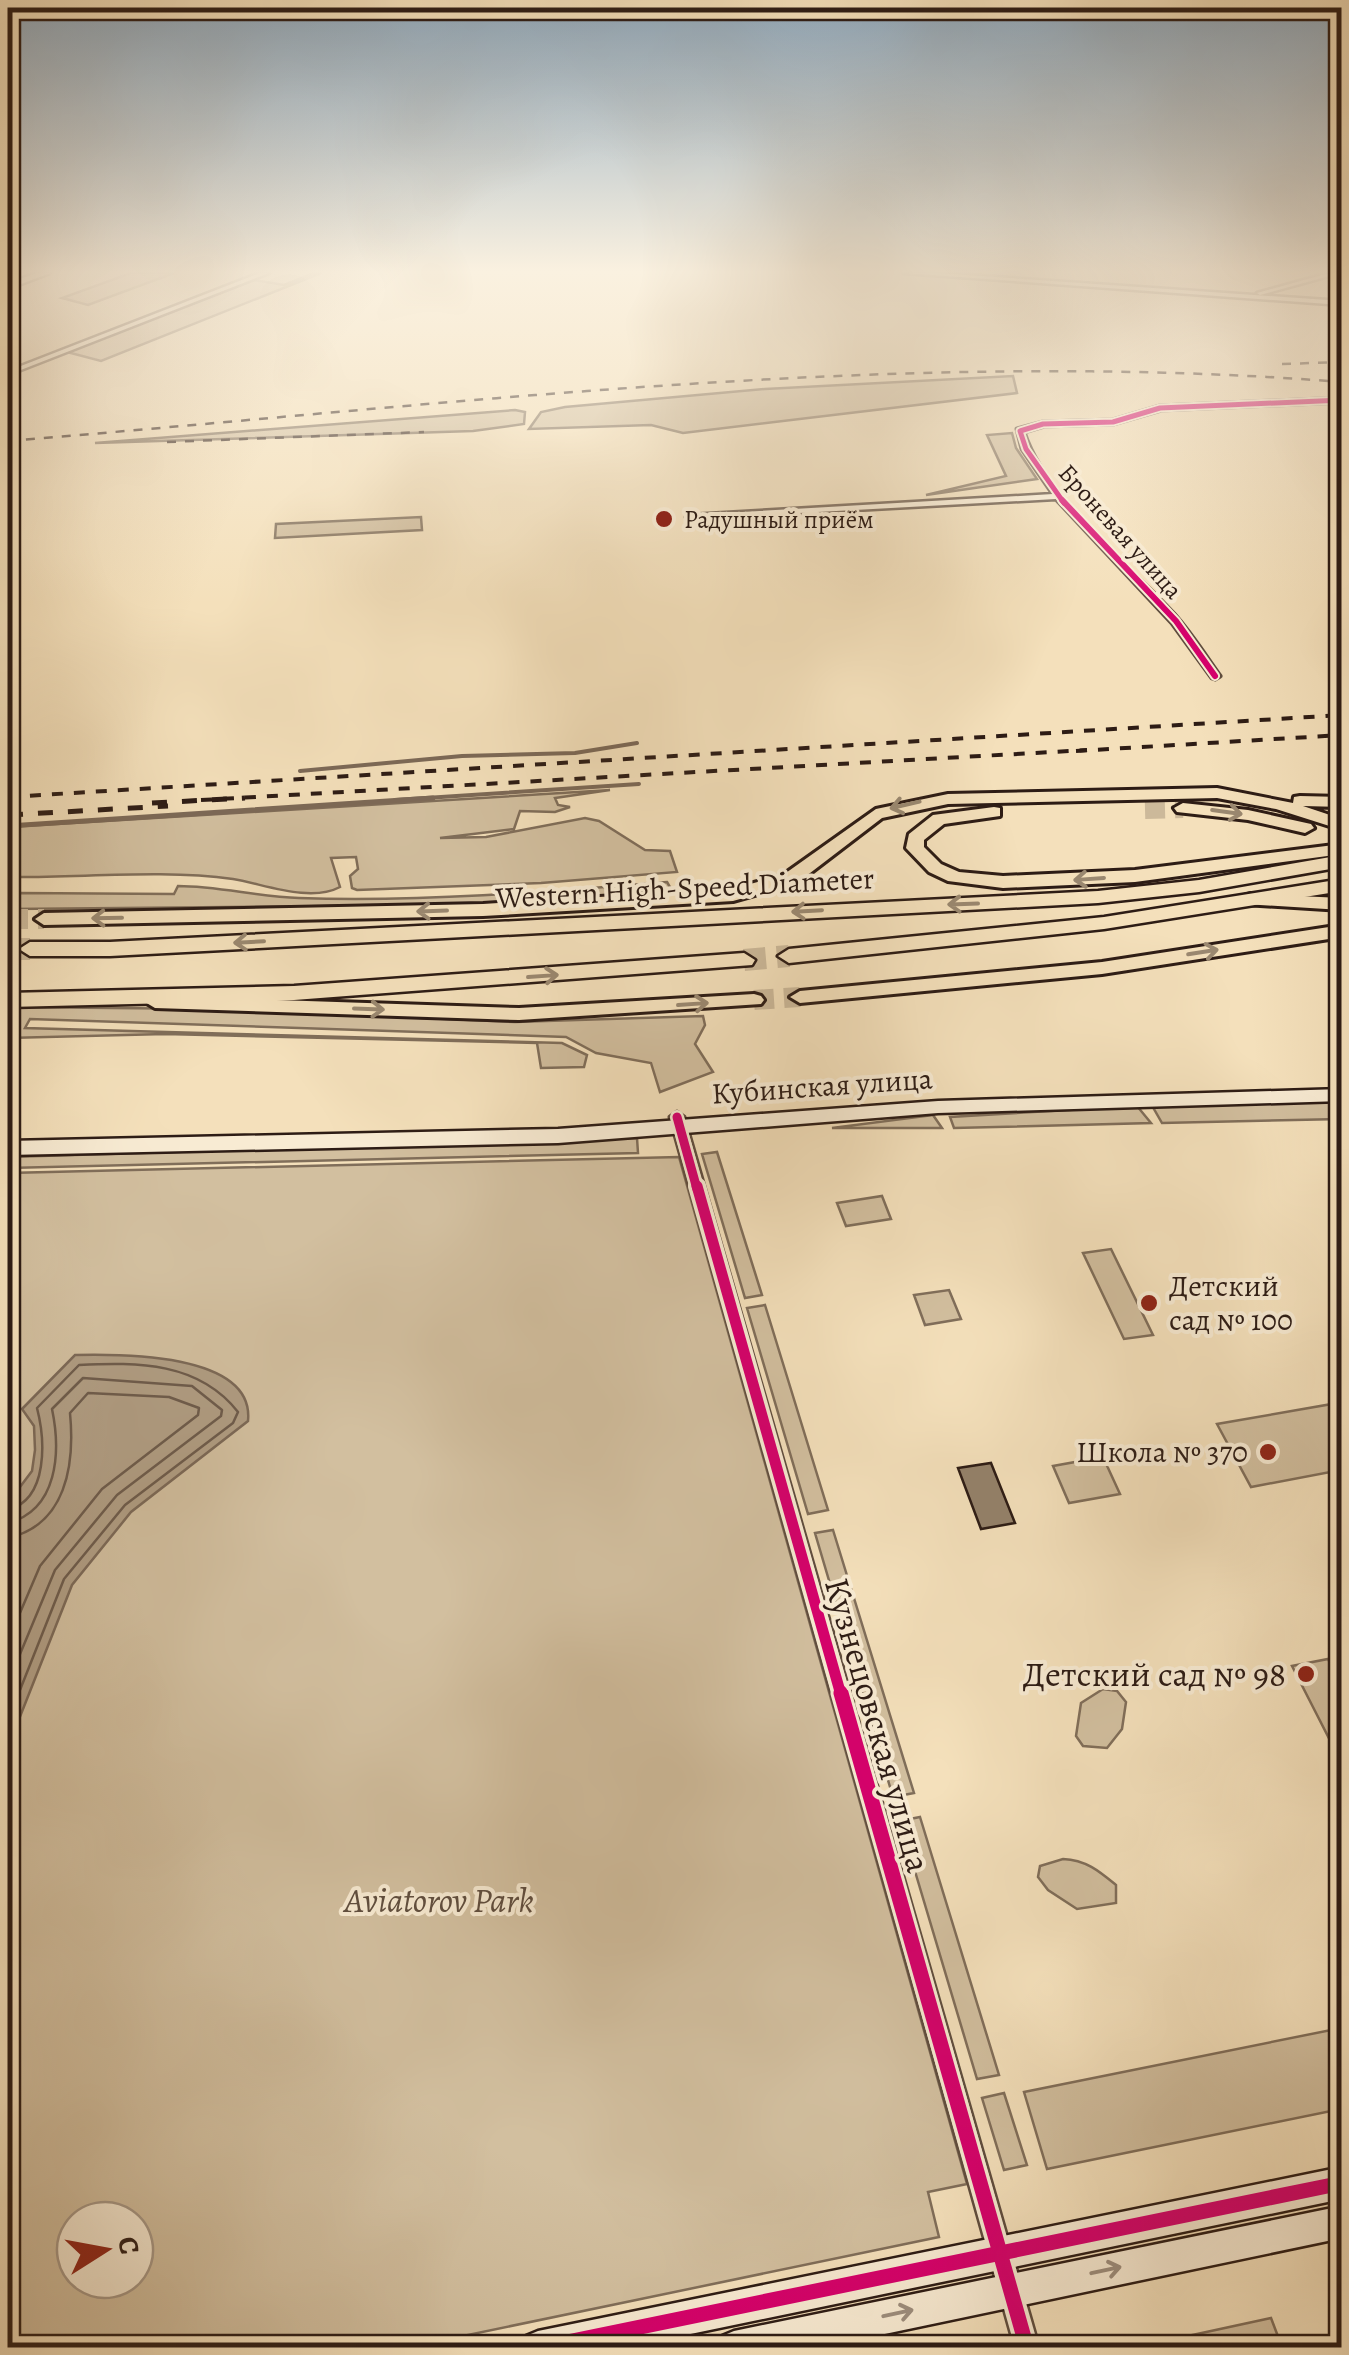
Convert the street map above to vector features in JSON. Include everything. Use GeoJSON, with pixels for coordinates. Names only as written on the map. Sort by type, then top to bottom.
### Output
{"type":"FeatureCollection","features":[{"type":"Feature","properties":{"kind":"highway","name":"Western High-Speed Diameter"},"geometry":{"type":"LineString","coordinates":[[30,949],[149,947],[1025,902],[1342,860]]}},
{"type":"Feature","properties":{"kind":"highway"},"geometry":{"type":"LineString","coordinates":[[789,956],[920,946],[1342,885]]}},
{"type":"Feature","properties":{"kind":"highway"},"geometry":{"type":"LineString","coordinates":[[8,1000],[294,992],[744,960]]}},
{"type":"Feature","properties":{"kind":"main road"},"geometry":{"type":"LineString","coordinates":[[44,919],[482,910],[733,894],[763,888],[802,872],[876,814],[922,801],[1203,788],[1311,803],[1342,802]]}},
{"type":"Feature","properties":{"kind":"main road"},"geometry":{"type":"LineString","coordinates":[[980,798],[1217,793],[1279,804],[1342,825]]}},
{"type":"Feature","properties":{"kind":"main road"},"geometry":{"type":"LineString","coordinates":[[1184,808],[1270,818],[1342,845]]}},
{"type":"Feature","properties":{"kind":"main road"},"geometry":{"type":"LineString","coordinates":[[1145,809],[952,816],[920,830],[915,848],[935,868],[978,882],[1193,878],[1342,845]]}},
{"type":"Feature","properties":{"kind":"main road"},"geometry":{"type":"LineString","coordinates":[[1251,900],[1342,904]]}},
{"type":"Feature","properties":{"kind":"main road"},"geometry":{"type":"LineString","coordinates":[[800,996],[1102,968],[1342,931]]}},
{"type":"Feature","properties":{"kind":"main road"},"geometry":{"type":"LineString","coordinates":[[96,1000],[520,1014],[754,1000]]}},
{"type":"Feature","properties":{"kind":"main road","name":"Кубинская улица"},"geometry":{"type":"LineString","coordinates":[[8,1148],[558,1136],[934,1097],[1342,1083]]}},
{"type":"Feature","properties":{"kind":"main road","name":"Кубинская улица"},"geometry":{"type":"LineString","coordinates":[[8,1137],[678,1122],[938,1107],[1342,1095]]}},
{"type":"Feature","properties":{"kind":"main road"},"geometry":{"type":"LineString","coordinates":[[538,2348],[1342,2184]]}},
{"type":"Feature","properties":{"kind":"main road"},"geometry":{"type":"LineString","coordinates":[[734,2348],[1342,2222]]}},
{"type":"Feature","properties":{"kind":"street","name":"Броневая улица"},"geometry":{"type":"LineString","coordinates":[[1215,676],[1170,615],[1059,496],[1019,434],[1022,429],[1100,424],[1160,408],[1342,400]]}},
{"type":"Feature","properties":{"kind":"street"},"geometry":{"type":"LineString","coordinates":[[690,517],[1059,496]]}},
{"type":"Feature","properties":{"kind":"street","name":"Кузнецовская улица"},"geometry":{"type":"LineString","coordinates":[[678,1122],[1027,2348]]}},
{"type":"Feature","properties":{"kind":"green space"},"geometry":{"type":"Polygon","coordinates":[[[881,383],[1015,383],[1017,393],[683,433],[651,425],[529,429],[541,412],[565,407],[881,383]]]}},
{"type":"Feature","properties":{"kind":"green space"},"geometry":{"type":"Polygon","coordinates":[[[525,412],[524,424],[473,431],[95,443],[525,412]]]}},
{"type":"Feature","properties":{"kind":"green space"},"geometry":{"type":"Polygon","coordinates":[[[1012,433],[1016,448],[1037,479],[926,495],[1006,476],[987,435],[1012,433]]]}},
{"type":"Feature","properties":{"kind":"green space"},"geometry":{"type":"Polygon","coordinates":[[[421,517],[422,530],[275,538],[276,524],[421,517]]]}},
{"type":"Feature","properties":{"kind":"green space"},"geometry":{"type":"Polygon","coordinates":[[[610,790],[555,798],[558,805],[570,807],[555,812],[520,811],[514,829],[440,838],[486,837],[585,818],[599,821],[645,850],[670,851],[677,872],[541,883],[357,890],[352,888],[350,876],[358,869],[356,857],[331,858],[340,887],[315,893],[233,879],[178,875],[8,877],[8,827],[610,790]]]}},
{"type":"Feature","properties":{"kind":"green space"},"geometry":{"type":"Polygon","coordinates":[[[667,882],[674,894],[446,905],[11,909],[19,893],[174,894],[178,886],[284,897],[391,899],[667,882]]]}},
{"type":"Feature","properties":{"kind":"green space"},"geometry":{"type":"Polygon","coordinates":[[[8,1007],[215,1009],[515,1022],[703,1016],[705,1025],[695,1044],[713,1072],[660,1092],[651,1063],[596,1053],[566,1037],[30,1019],[25,1028],[562,1043],[587,1055],[584,1067],[541,1068],[537,1043],[165,1034],[8,1038],[8,1007]]]}},
{"type":"Feature","properties":{"kind":"green space"},"geometry":{"type":"Polygon","coordinates":[[[1341,1101],[1341,1119],[1162,1123],[1154,1109],[1156,1106],[1341,1101]]]}},
{"type":"Feature","properties":{"kind":"green space"},"geometry":{"type":"Polygon","coordinates":[[[1137,1106],[1151,1123],[954,1128],[950,1117],[1137,1106]]]}},
{"type":"Feature","properties":{"kind":"green space"},"geometry":{"type":"Polygon","coordinates":[[[933,1115],[942,1128],[832,1128],[933,1115]]]}},
{"type":"Feature","properties":{"kind":"green space"},"geometry":{"type":"Polygon","coordinates":[[[637,1138],[638,1153],[8,1168],[8,1157],[637,1138]]]}},
{"type":"Feature","properties":{"kind":"green space"},"geometry":{"type":"Polygon","coordinates":[[[717,1152],[762,1295],[745,1298],[702,1154],[717,1152]]]}},
{"type":"Feature","properties":{"kind":"green space","name":"Aviatorov Park"},"geometry":{"type":"Polygon","coordinates":[[[679,1157],[967,2184],[928,2192],[939,2237],[410,2347],[8,2347],[8,1173],[679,1157]]]}},
{"type":"Feature","properties":{"kind":"green space"},"geometry":{"type":"Polygon","coordinates":[[[882,1196],[891,1219],[846,1226],[837,1203],[882,1196]]]}},
{"type":"Feature","properties":{"kind":"green space"},"geometry":{"type":"Polygon","coordinates":[[[1111,1249],[1153,1335],[1124,1339],[1083,1253],[1111,1249]]]}},
{"type":"Feature","properties":{"kind":"green space"},"geometry":{"type":"Polygon","coordinates":[[[949,1290],[961,1319],[925,1325],[914,1295],[949,1290]]]}},
{"type":"Feature","properties":{"kind":"green space"},"geometry":{"type":"Polygon","coordinates":[[[765,1305],[828,1510],[808,1514],[747,1308],[765,1305]]]}},
{"type":"Feature","properties":{"kind":"green space"},"geometry":{"type":"Polygon","coordinates":[[[1332,1404],[1341,1419],[1341,1470],[1251,1487],[1217,1424],[1332,1404]]]}},
{"type":"Feature","properties":{"kind":"green space"},"geometry":{"type":"Polygon","coordinates":[[[1103,1457],[1120,1494],[1069,1503],[1053,1466],[1103,1457]]]}},
{"type":"Feature","properties":{"kind":"green space"},"geometry":{"type":"Polygon","coordinates":[[[833,1530],[914,1793],[893,1797],[815,1533],[833,1530]]]}},
{"type":"Feature","properties":{"kind":"green space"},"geometry":{"type":"Polygon","coordinates":[[[1328,1659],[1341,1685],[1341,1751],[1336,1752],[1292,1666],[1328,1659]]]}},
{"type":"Feature","properties":{"kind":"green space"},"geometry":{"type":"Polygon","coordinates":[[[1103,1689],[1117,1691],[1126,1702],[1122,1729],[1107,1748],[1083,1746],[1076,1736],[1081,1703],[1103,1689]]]}},
{"type":"Feature","properties":{"kind":"green space"},"geometry":{"type":"Polygon","coordinates":[[[920,1817],[999,2075],[977,2079],[900,1821],[920,1817]]]}},
{"type":"Feature","properties":{"kind":"green space"},"geometry":{"type":"Polygon","coordinates":[[[1063,1859],[1085,1864],[1116,1885],[1116,1903],[1077,1909],[1048,1890],[1038,1877],[1040,1866],[1063,1859]]]}},
{"type":"Feature","properties":{"kind":"green space"},"geometry":{"type":"Polygon","coordinates":[[[1341,2028],[1341,2109],[1047,2169],[1024,2092],[1341,2028]]]}},
{"type":"Feature","properties":{"kind":"green space"},"geometry":{"type":"Polygon","coordinates":[[[1004,2093],[1027,2165],[1004,2170],[982,2098],[1004,2093]]]}},
{"type":"Feature","properties":{"kind":"green space"},"geometry":{"type":"Polygon","coordinates":[[[1271,2318],[1282,2347],[1137,2347],[1271,2318]]]}},
{"type":"Feature","properties":{"kind":"water"},"geometry":{"type":"Polygon","coordinates":[[[75,1355],[150,1357],[208,1370],[230,1381],[244,1398],[248,1421],[131,1512],[72,1585],[8,1747],[8,1503],[32,1471],[35,1450],[34,1426],[22,1409],[75,1355]]]}},
{"type":"Feature","properties":{"kind":"building"},"geometry":{"type":"Polygon","coordinates":[[[991,1463],[1015,1523],[981,1529],[958,1468],[991,1463]]]}},
{"type":"Feature","properties":{"kind":"waterway"},"geometry":{"type":"LineString","coordinates":[[300,771],[462,756],[575,753],[637,743]]}},
{"type":"Feature","properties":{"kind":"waterway"},"geometry":{"type":"LineString","coordinates":[[395,800],[639,784]]}},
{"type":"Feature","properties":{"kind":"waterway"},"geometry":{"type":"LineString","coordinates":[[8,826],[433,798]]}},
{"type":"Feature","properties":{"kind":"tunnel"},"geometry":{"type":"LineString","coordinates":[[1145,809],[1183,808]]}},
{"type":"Feature","properties":{"kind":"tunnel"},"geometry":{"type":"LineString","coordinates":[[8,919],[44,919]]}},
{"type":"Feature","properties":{"kind":"tunnel"},"geometry":{"type":"LineString","coordinates":[[8,949],[30,949]]}},
{"type":"Feature","properties":{"kind":"tunnel"},"geometry":{"type":"LineString","coordinates":[[744,960],[789,956]]}},
{"type":"Feature","properties":{"kind":"tunnel"},"geometry":{"type":"LineString","coordinates":[[754,1000],[800,997]]}},
{"type":"Feature","properties":{"kind":"railway"},"geometry":{"type":"LineString","coordinates":[[8,441],[713,383]]}},
{"type":"Feature","properties":{"kind":"railway"},"geometry":{"type":"LineString","coordinates":[[167,442],[424,432]]}},
{"type":"Feature","properties":{"kind":"railway"},"geometry":{"type":"LineString","coordinates":[[8,797],[1342,715]]}},
{"type":"Feature","properties":{"kind":"railway"},"geometry":{"type":"LineString","coordinates":[[1076,751],[1342,735]]}},
{"type":"Feature","properties":{"kind":"railway"},"geometry":{"type":"LineString","coordinates":[[201,800],[1087,750]]}},
{"type":"Feature","properties":{"kind":"railway"},"geometry":{"type":"LineString","coordinates":[[152,803],[245,798]]}},
{"type":"Feature","properties":{"kind":"railway"},"geometry":{"type":"LineString","coordinates":[[8,815],[168,806]]}},
{"type":"Feature","properties":{"kind":"cycle path"},"geometry":{"type":"LineString","coordinates":[[1215,676],[1176,621],[1060,498],[1026,449],[1020,431],[1043,424],[1113,422],[1160,408],[1342,400]]}},
{"type":"Feature","properties":{"kind":"cycle path"},"geometry":{"type":"LineString","coordinates":[[677,1117],[1027,2348]]}},
{"type":"Feature","properties":{"kind":"cycle path"},"geometry":{"type":"LineString","coordinates":[[538,2348],[1342,2183]]}},
{"type":"Feature","properties":{"kind":"place","name":"Радушный приём"},"geometry":{"type":"Point","coordinates":[664,519]}},
{"type":"Feature","properties":{"kind":"place","name":"Детский сад № 100"},"geometry":{"type":"Point","coordinates":[1149,1303]}},
{"type":"Feature","properties":{"kind":"place","name":"Школа № 370"},"geometry":{"type":"Point","coordinates":[1268,1452]}},
{"type":"Feature","properties":{"kind":"place","name":"Детский сад № 98"},"geometry":{"type":"Point","coordinates":[1306,1674]}}]}
